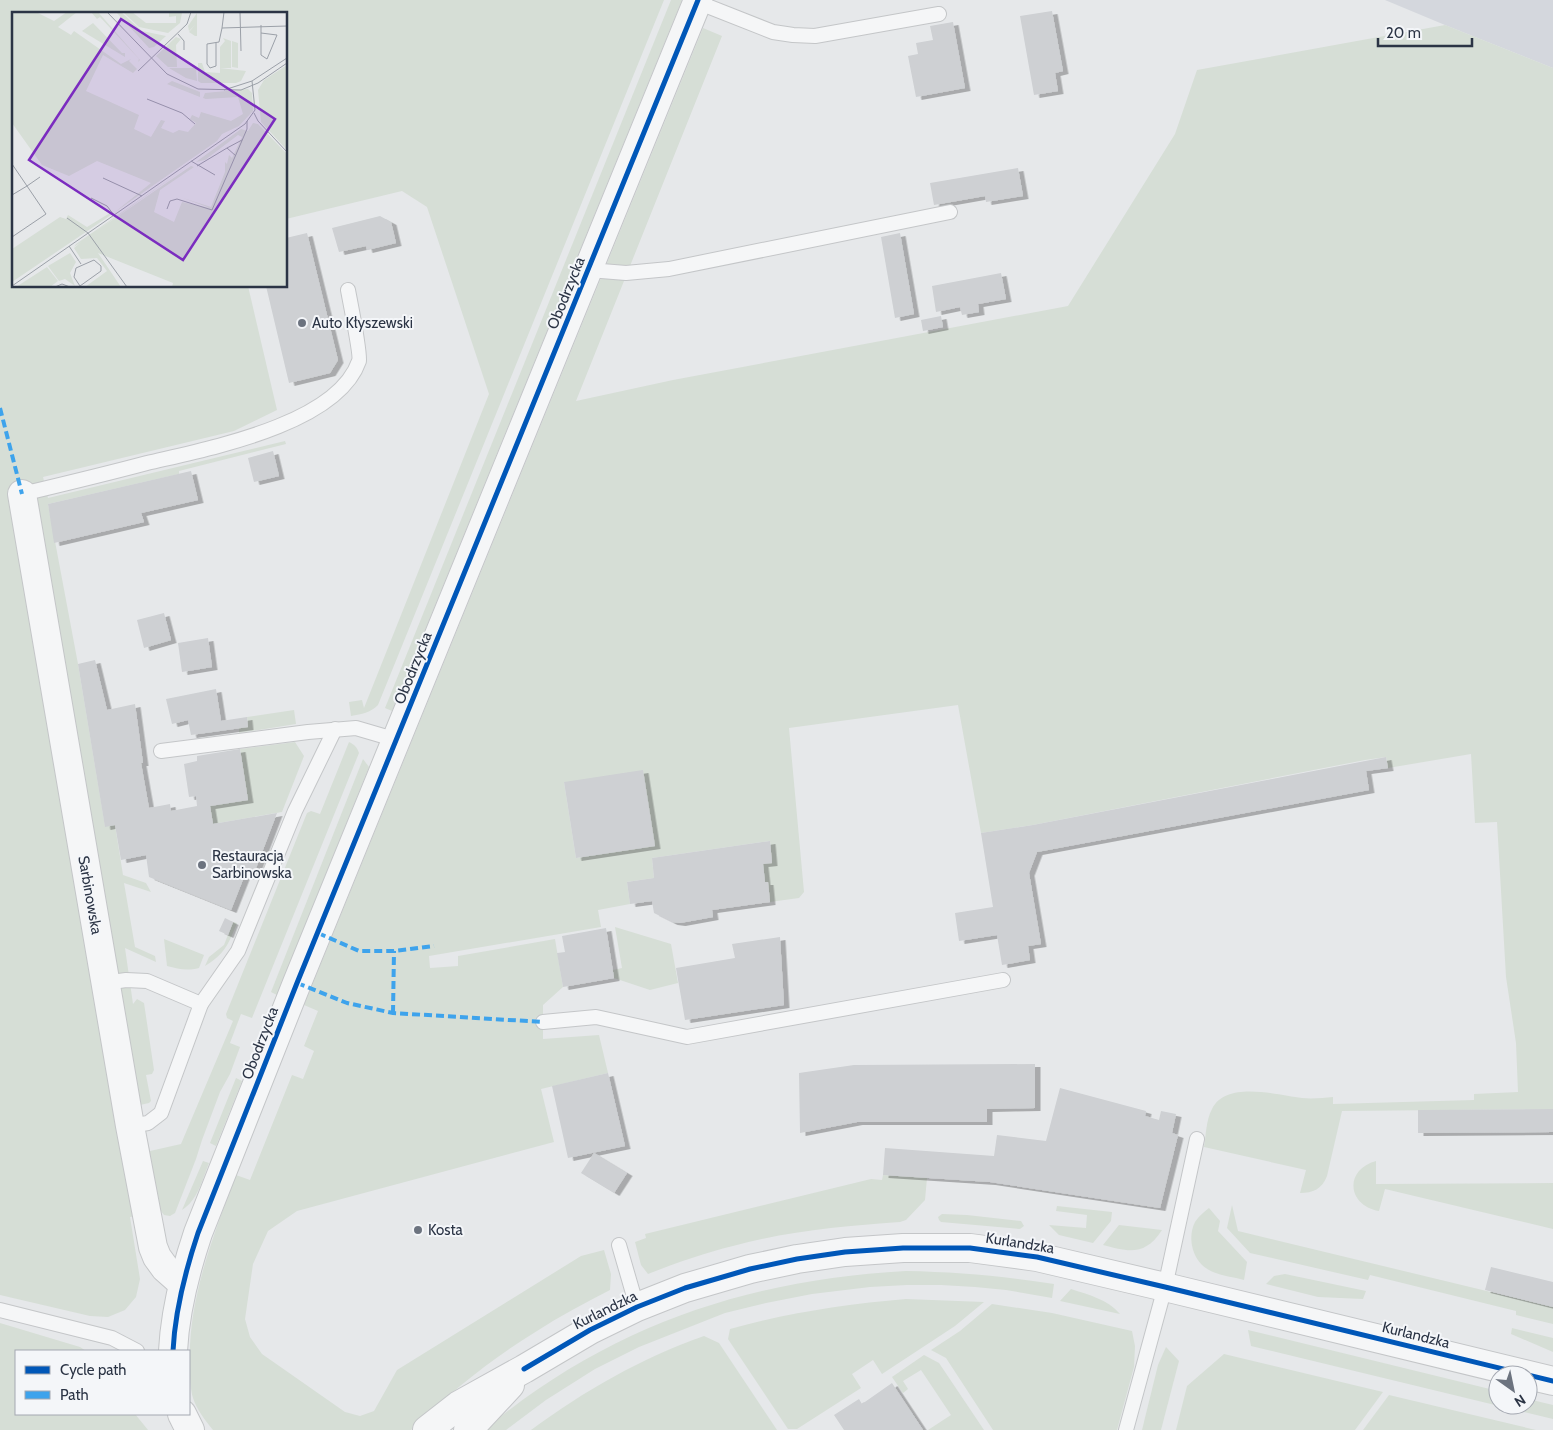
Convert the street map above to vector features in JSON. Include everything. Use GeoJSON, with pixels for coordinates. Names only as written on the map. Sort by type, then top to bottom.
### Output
{"type":"FeatureCollection","features":[{"type":"Feature","properties":{"kind":"street","name":"Obodrzycka"},"geometry":{"type":"LineString","coordinates":[[173,1350],[174,1326],[183,1284],[198,1233],[297,983],[698,1]]}},
{"type":"Feature","properties":{"kind":"street","name":"Sarbinowska"},"geometry":{"type":"LineString","coordinates":[[22,494],[105,983],[153,1248],[164,1268],[183,1284]]}},
{"type":"Feature","properties":{"kind":"street","name":"Kurlandzka"},"geometry":{"type":"LineString","coordinates":[[426,1430],[458,1405],[590,1330],[637,1306],[685,1288],[750,1268],[845,1252],[903,1248],[970,1248],[1037,1257],[1553,1381]]}},
{"type":"Feature","properties":{"kind":"street","name":"Kurlandzka"},"geometry":{"type":"LineString","coordinates":[[468,1430],[524,1369]]}},
{"type":"Feature","properties":{"kind":"street"},"geometry":{"type":"LineString","coordinates":[[182,1415],[190,1430]]}},
{"type":"Feature","properties":{"kind":"lane"},"geometry":{"type":"LineString","coordinates":[[698,1],[774,32],[793,35],[814,36],[940,14]]}},
{"type":"Feature","properties":{"kind":"lane"},"geometry":{"type":"LineString","coordinates":[[589,270],[626,274],[669,269],[950,212]]}},
{"type":"Feature","properties":{"kind":"lane"},"geometry":{"type":"LineString","coordinates":[[22,494],[237,441],[281,426],[321,406],[350,378],[360,360],[348,290]]}},
{"type":"Feature","properties":{"kind":"lane"},"geometry":{"type":"LineString","coordinates":[[161,751],[356,728],[397,740]]}},
{"type":"Feature","properties":{"kind":"lane"},"geometry":{"type":"LineString","coordinates":[[130,1126],[148,1123],[161,1113],[201,1004],[238,951],[295,811],[335,729]]}},
{"type":"Feature","properties":{"kind":"lane"},"geometry":{"type":"LineString","coordinates":[[105,983],[126,980],[147,981],[201,1004]]}},
{"type":"Feature","properties":{"kind":"lane"},"geometry":{"type":"LineString","coordinates":[[543,1022],[596,1017],[687,1037],[1003,980]]}},
{"type":"Feature","properties":{"kind":"lane"},"geometry":{"type":"LineString","coordinates":[[1126,1430],[1165,1287],[1196,1139]]}},
{"type":"Feature","properties":{"kind":"lane"},"geometry":{"type":"LineString","coordinates":[[619,1245],[637,1306]]}},
{"type":"Feature","properties":{"kind":"lane"},"geometry":{"type":"LineString","coordinates":[[0,1310],[112,1338],[135,1350]]}},
{"type":"Feature","properties":{"kind":"shaded area"},"geometry":{"type":"Polygon","coordinates":[[[0,0],[664,0],[378,705],[362,714],[351,716],[349,702],[362,700],[364,708],[489,394],[427,207],[402,191],[288,219],[288,12],[12,12],[12,288],[248,288],[277,410],[234,431],[43,477],[48,498],[285,441],[286,444],[179,471],[179,474],[48,504],[78,664],[105,826],[115,825],[123,875],[146,883],[151,892],[124,883],[135,947],[155,956],[156,962],[125,948],[133,1004],[137,999],[144,1003],[154,1070],[152,1074],[146,1075],[151,1101],[140,1105],[150,1151],[181,1144],[233,1021],[227,1018],[226,1014],[307,813],[311,811],[320,814],[349,742],[356,746],[359,753],[252,1018],[241,1014],[230,1043],[240,1047],[230,1074],[220,1092],[175,1213],[170,1216],[164,1215],[161,1211],[130,1217],[140,1279],[136,1297],[125,1310],[108,1317],[90,1316],[0,1295],[0,0]]]}},
{"type":"Feature","properties":{"kind":"shaded area"},"geometry":{"type":"Polygon","coordinates":[[[671,0],[682,0],[392,711],[385,708],[671,0]]]}},
{"type":"Feature","properties":{"kind":"shaded area"},"geometry":{"type":"Polygon","coordinates":[[[1385,0],[1553,0],[1553,68],[1445,25],[1385,0]]]}},
{"type":"Feature","properties":{"kind":"shaded area"},"geometry":{"type":"Polygon","coordinates":[[[1445,25],[1553,68],[1553,1109],[1342,1111],[1327,1176],[1320,1187],[1305,1193],[1300,1193],[1306,1170],[1204,1147],[1207,1123],[1212,1109],[1219,1100],[1240,1092],[1306,1098],[1333,1097],[1333,1104],[1474,1100],[1474,1094],[1518,1092],[1516,1043],[1506,977],[1497,822],[1475,823],[1471,754],[1388,768],[1386,757],[1365,760],[1033,825],[981,833],[958,705],[789,728],[804,892],[799,898],[770,902],[768,882],[765,882],[763,864],[772,862],[770,841],[652,858],[654,878],[627,882],[630,904],[598,910],[601,927],[429,956],[430,968],[458,966],[458,956],[555,939],[563,987],[543,1005],[543,1039],[599,1035],[608,1073],[541,1089],[554,1142],[297,1211],[268,1231],[253,1264],[245,1319],[250,1337],[262,1354],[345,1412],[360,1416],[374,1411],[397,1370],[581,1256],[604,1250],[611,1274],[610,1290],[555,1320],[503,1353],[455,1390],[411,1430],[213,1430],[199,1411],[192,1394],[190,1342],[197,1294],[219,1222],[236,1175],[250,1180],[292,1075],[303,1079],[314,1051],[304,1046],[318,1011],[304,1005],[703,28],[722,36],[576,401],[673,380],[1068,306],[1175,134],[1197,70],[1445,25]],[[564,782],[576,858],[654,846],[564,782]]]}},
{"type":"Feature","properties":{"kind":"shaded area"},"geometry":{"type":"Polygon","coordinates":[[[294,710],[296,724],[239,733],[239,728],[248,727],[247,717],[294,710]]]}},
{"type":"Feature","properties":{"kind":"shaded area"},"geometry":{"type":"Polygon","coordinates":[[[295,742],[304,756],[282,812],[213,824],[210,806],[248,800],[240,749],[295,742]]]}},
{"type":"Feature","properties":{"kind":"shaded area"},"geometry":{"type":"Polygon","coordinates":[[[363,759],[369,767],[277,995],[271,992],[363,759]]]}},
{"type":"Feature","properties":{"kind":"shaded area"},"geometry":{"type":"Polygon","coordinates":[[[233,922],[237,923],[225,948],[212,962],[205,966],[209,957],[224,945],[233,922]]]}},
{"type":"Feature","properties":{"kind":"shaded area"},"geometry":{"type":"Polygon","coordinates":[[[615,927],[671,944],[678,983],[650,990],[614,978],[613,970],[622,968],[615,927]]]}},
{"type":"Feature","properties":{"kind":"shaded area"},"geometry":{"type":"Polygon","coordinates":[[[164,939],[204,955],[199,968],[183,969],[167,966],[164,939]]]}},
{"type":"Feature","properties":{"kind":"shaded area"},"geometry":{"type":"Polygon","coordinates":[[[236,1078],[242,1081],[216,1146],[210,1143],[236,1078]]]}},
{"type":"Feature","properties":{"kind":"shaded area"},"geometry":{"type":"Polygon","coordinates":[[[203,1161],[209,1163],[199,1189],[192,1201],[182,1210],[203,1161]]]}},
{"type":"Feature","properties":{"kind":"shaded area"},"geometry":{"type":"Polygon","coordinates":[[[1376,1161],[1376,1184],[1553,1183],[1553,1229],[1385,1189],[1379,1211],[1368,1207],[1356,1195],[1354,1179],[1358,1172],[1366,1165],[1376,1161]]]}},
{"type":"Feature","properties":{"kind":"shaded area"},"geometry":{"type":"Polygon","coordinates":[[[883,1175],[927,1178],[925,1200],[906,1220],[774,1236],[711,1252],[648,1274],[641,1265],[635,1242],[646,1238],[645,1234],[871,1179],[882,1180],[883,1175]]]}},
{"type":"Feature","properties":{"kind":"shaded area"},"geometry":{"type":"Polygon","coordinates":[[[1232,1205],[1238,1231],[1553,1307],[1553,1324],[1516,1315],[1516,1311],[1370,1275],[1368,1280],[1250,1253],[1227,1228],[1232,1205]]]}},
{"type":"Feature","properties":{"kind":"shaded area"},"geometry":{"type":"Polygon","coordinates":[[[1057,1206],[1112,1212],[1111,1221],[1093,1243],[1059,1235],[1049,1225],[1086,1228],[1087,1215],[1056,1211],[1057,1206]]]}},
{"type":"Feature","properties":{"kind":"shaded area"},"geometry":{"type":"Polygon","coordinates":[[[1209,1208],[1220,1221],[1218,1231],[1247,1262],[1244,1280],[1220,1275],[1206,1269],[1197,1258],[1192,1244],[1192,1229],[1195,1222],[1209,1208]]]}},
{"type":"Feature","properties":{"kind":"shaded area"},"geometry":{"type":"Polygon","coordinates":[[[942,1214],[1021,1221],[1024,1226],[1020,1229],[941,1222],[938,1217],[942,1214]]]}},
{"type":"Feature","properties":{"kind":"shaded area"},"geometry":{"type":"Polygon","coordinates":[[[1119,1225],[1162,1230],[1149,1244],[1136,1250],[1103,1245],[1119,1225]]]}},
{"type":"Feature","properties":{"kind":"shaded area"},"geometry":{"type":"Polygon","coordinates":[[[906,1271],[980,1275],[1054,1284],[1052,1298],[975,1287],[907,1285],[812,1294],[725,1313],[639,1347],[595,1369],[546,1400],[506,1430],[484,1430],[531,1394],[580,1363],[630,1337],[681,1315],[734,1298],[790,1285],[847,1276],[906,1271]]]}},
{"type":"Feature","properties":{"kind":"shaded area"},"geometry":{"type":"Polygon","coordinates":[[[1285,1274],[1366,1291],[1363,1299],[1318,1297],[1266,1284],[1274,1276],[1285,1274]]]}},
{"type":"Feature","properties":{"kind":"shaded area"},"geometry":{"type":"Polygon","coordinates":[[[1071,1289],[1104,1301],[1120,1314],[1060,1301],[1071,1289]]]}},
{"type":"Feature","properties":{"kind":"shaded area"},"geometry":{"type":"Polygon","coordinates":[[[906,1299],[984,1302],[955,1326],[882,1374],[873,1360],[852,1374],[861,1388],[797,1429],[788,1429],[728,1339],[730,1329],[773,1318],[839,1306],[906,1299]]]}},
{"type":"Feature","properties":{"kind":"shaded area"},"geometry":{"type":"Polygon","coordinates":[[[992,1304],[1052,1313],[1132,1331],[1135,1346],[1134,1367],[1117,1430],[993,1430],[946,1358],[931,1350],[960,1331],[992,1304]]]}},
{"type":"Feature","properties":{"kind":"shaded area"},"geometry":{"type":"Polygon","coordinates":[[[0,1323],[84,1350],[15,1350],[15,1415],[136,1415],[148,1430],[0,1430],[0,1323]]]}},
{"type":"Feature","properties":{"kind":"shaded area"},"geometry":{"type":"Polygon","coordinates":[[[1512,1328],[1553,1338],[1553,1352],[1511,1334],[1512,1328]]]}},
{"type":"Feature","properties":{"kind":"shaded area"},"geometry":{"type":"Polygon","coordinates":[[[1248,1330],[1488,1389],[1488,1403],[1251,1346],[1248,1330]]]}},
{"type":"Feature","properties":{"kind":"shaded area"},"geometry":{"type":"Polygon","coordinates":[[[704,1336],[719,1343],[777,1430],[531,1430],[592,1389],[636,1365],[704,1336]]]}},
{"type":"Feature","properties":{"kind":"shaded area"},"geometry":{"type":"Polygon","coordinates":[[[1166,1347],[1179,1361],[1161,1430],[1142,1430],[1158,1365],[1166,1347]]]}},
{"type":"Feature","properties":{"kind":"shaded area"},"geometry":{"type":"Polygon","coordinates":[[[1224,1354],[1383,1392],[1355,1430],[1176,1430],[1187,1386],[1224,1354]]]}},
{"type":"Feature","properties":{"kind":"shaded area"},"geometry":{"type":"Polygon","coordinates":[[[924,1355],[939,1363],[984,1430],[928,1430],[951,1415],[921,1370],[903,1381],[908,1389],[903,1393],[892,1377],[924,1355]]]}},
{"type":"Feature","properties":{"kind":"shaded area"},"geometry":{"type":"Polygon","coordinates":[[[1389,1395],[1536,1430],[1363,1430],[1389,1395]]]}},
{"type":"Feature","properties":{"kind":"shaded area"},"geometry":{"type":"Polygon","coordinates":[[[1538,1401],[1553,1405],[1553,1419],[1536,1415],[1538,1415],[1538,1401]]]}},
{"type":"Feature","properties":{"kind":"building"},"geometry":{"type":"Polygon","coordinates":[[[1052,11],[1063,71],[1055,73],[1058,91],[1034,95],[1020,16],[1052,11]]]}},
{"type":"Feature","properties":{"kind":"building"},"geometry":{"type":"Polygon","coordinates":[[[953,22],[965,88],[916,97],[908,56],[918,54],[916,43],[933,40],[930,26],[953,22]]]}},
{"type":"Feature","properties":{"kind":"building"},"geometry":{"type":"Polygon","coordinates":[[[1018,168],[1023,196],[986,202],[985,196],[934,205],[930,183],[1018,168]]]}},
{"type":"Feature","properties":{"kind":"building"},"geometry":{"type":"Polygon","coordinates":[[[380,216],[391,222],[396,243],[367,250],[366,246],[339,252],[332,228],[380,216]]]}},
{"type":"Feature","properties":{"kind":"building","name":"Auto Kłyszewski"},"geometry":{"type":"Polygon","coordinates":[[[307,233],[338,360],[330,373],[289,383],[266,288],[288,288],[288,238],[307,233]]]}},
{"type":"Feature","properties":{"kind":"building"},"geometry":{"type":"Polygon","coordinates":[[[900,233],[914,314],[895,318],[881,237],[900,233]]]}},
{"type":"Feature","properties":{"kind":"building"},"geometry":{"type":"Polygon","coordinates":[[[1001,273],[1006,299],[978,304],[979,312],[962,315],[960,307],[936,312],[932,286],[1001,273]]]}},
{"type":"Feature","properties":{"kind":"building"},"geometry":{"type":"Polygon","coordinates":[[[941,316],[943,327],[923,331],[921,320],[941,316]]]}},
{"type":"Feature","properties":{"kind":"building"},"geometry":{"type":"Polygon","coordinates":[[[273,451],[279,476],[254,482],[248,458],[273,451]]]}},
{"type":"Feature","properties":{"kind":"building"},"geometry":{"type":"Polygon","coordinates":[[[191,471],[198,500],[141,513],[144,522],[54,543],[48,504],[191,471]]]}},
{"type":"Feature","properties":{"kind":"building"},"geometry":{"type":"Polygon","coordinates":[[[164,613],[171,640],[144,648],[137,620],[164,613]]]}},
{"type":"Feature","properties":{"kind":"building"},"geometry":{"type":"Polygon","coordinates":[[[208,638],[212,667],[182,672],[178,643],[208,638]]]}},
{"type":"Feature","properties":{"kind":"building"},"geometry":{"type":"Polygon","coordinates":[[[95,660],[107,710],[135,704],[143,763],[141,763],[149,808],[170,804],[171,811],[197,806],[196,796],[189,797],[184,764],[197,761],[197,756],[240,749],[248,800],[210,806],[213,824],[277,813],[253,876],[244,877],[231,910],[149,877],[146,855],[121,860],[115,825],[105,827],[78,664],[95,660]]]}},
{"type":"Feature","properties":{"kind":"building"},"geometry":{"type":"Polygon","coordinates":[[[216,689],[221,721],[247,717],[248,727],[191,735],[188,720],[172,724],[166,699],[216,689]]]}},
{"type":"Feature","properties":{"kind":"building"},"geometry":{"type":"Polygon","coordinates":[[[1386,757],[1388,768],[1366,771],[1369,790],[1037,852],[1029,873],[1041,944],[1028,946],[1030,960],[1002,965],[997,935],[959,941],[955,913],[993,907],[981,833],[1033,825],[1386,757]]]}},
{"type":"Feature","properties":{"kind":"building"},"geometry":{"type":"Polygon","coordinates":[[[643,770],[655,846],[576,858],[564,782],[643,770]]]}},
{"type":"Feature","properties":{"kind":"building"},"geometry":{"type":"Polygon","coordinates":[[[770,841],[772,863],[763,864],[765,882],[768,882],[770,902],[712,910],[713,917],[680,923],[672,922],[654,913],[652,901],[630,904],[627,882],[654,878],[652,858],[770,841]]]}},
{"type":"Feature","properties":{"kind":"building"},"geometry":{"type":"Polygon","coordinates":[[[225,918],[233,922],[228,935],[219,931],[225,918]]]}},
{"type":"Feature","properties":{"kind":"building"},"geometry":{"type":"Polygon","coordinates":[[[606,928],[614,978],[563,987],[557,953],[565,952],[562,936],[606,928]]]}},
{"type":"Feature","properties":{"kind":"building"},"geometry":{"type":"Polygon","coordinates":[[[780,937],[784,1005],[685,1020],[676,968],[735,958],[732,944],[780,937]]]}},
{"type":"Feature","properties":{"kind":"building"},"geometry":{"type":"Polygon","coordinates":[[[1035,1064],[1035,1108],[987,1109],[987,1122],[857,1122],[800,1133],[799,1073],[854,1065],[1035,1064]]]}},
{"type":"Feature","properties":{"kind":"building"},"geometry":{"type":"Polygon","coordinates":[[[608,1073],[625,1146],[568,1158],[552,1086],[608,1073]]]}},
{"type":"Feature","properties":{"kind":"building"},"geometry":{"type":"Polygon","coordinates":[[[1060,1088],[1146,1111],[1145,1116],[1159,1120],[1161,1111],[1176,1114],[1172,1133],[1178,1135],[1160,1208],[990,1182],[883,1175],[885,1148],[994,1156],[997,1135],[1046,1141],[1060,1088]]]}},
{"type":"Feature","properties":{"kind":"building"},"geometry":{"type":"Polygon","coordinates":[[[1553,1109],[1553,1132],[1418,1133],[1418,1110],[1553,1109]]]}},
{"type":"Feature","properties":{"kind":"building"},"geometry":{"type":"Polygon","coordinates":[[[594,1153],[627,1173],[614,1193],[581,1173],[594,1153]]]}},
{"type":"Feature","properties":{"kind":"building"},"geometry":{"type":"Polygon","coordinates":[[[1491,1267],[1553,1282],[1553,1307],[1485,1290],[1491,1267]]]}},
{"type":"Feature","properties":{"kind":"building"},"geometry":{"type":"Polygon","coordinates":[[[892,1383],[923,1430],[844,1430],[834,1415],[859,1399],[862,1404],[892,1383]]]}},
{"type":"Feature","properties":{"kind":"marked path"},"geometry":{"type":"LineString","coordinates":[[0,408],[22,494]]}},
{"type":"Feature","properties":{"kind":"marked path"},"geometry":{"type":"LineString","coordinates":[[318,933],[359,951],[394,951],[434,946]]}},
{"type":"Feature","properties":{"kind":"marked path"},"geometry":{"type":"LineString","coordinates":[[393,1013],[394,951]]}},
{"type":"Feature","properties":{"kind":"marked path"},"geometry":{"type":"LineString","coordinates":[[297,983],[347,1003],[393,1013],[543,1022]]}},
{"type":"Feature","properties":{"kind":"cycle path"},"geometry":{"type":"LineString","coordinates":[[173,1350],[181,1291],[198,1233],[297,983],[698,0]]}},
{"type":"Feature","properties":{"kind":"cycle path"},"geometry":{"type":"LineString","coordinates":[[524,1369],[590,1330],[637,1307],[685,1288],[750,1269],[797,1259],[845,1252],[903,1248],[970,1248],[1037,1257],[1553,1381]]}},
{"type":"Feature","properties":{"kind":"place","name":"Auto Kłyszewski"},"geometry":{"type":"Point","coordinates":[302,323]}},
{"type":"Feature","properties":{"kind":"place","name":"Restauracja Sarbinowska"},"geometry":{"type":"Point","coordinates":[202,865]}},
{"type":"Feature","properties":{"kind":"place","name":"Kosta"},"geometry":{"type":"Point","coordinates":[418,1230]}}]}
